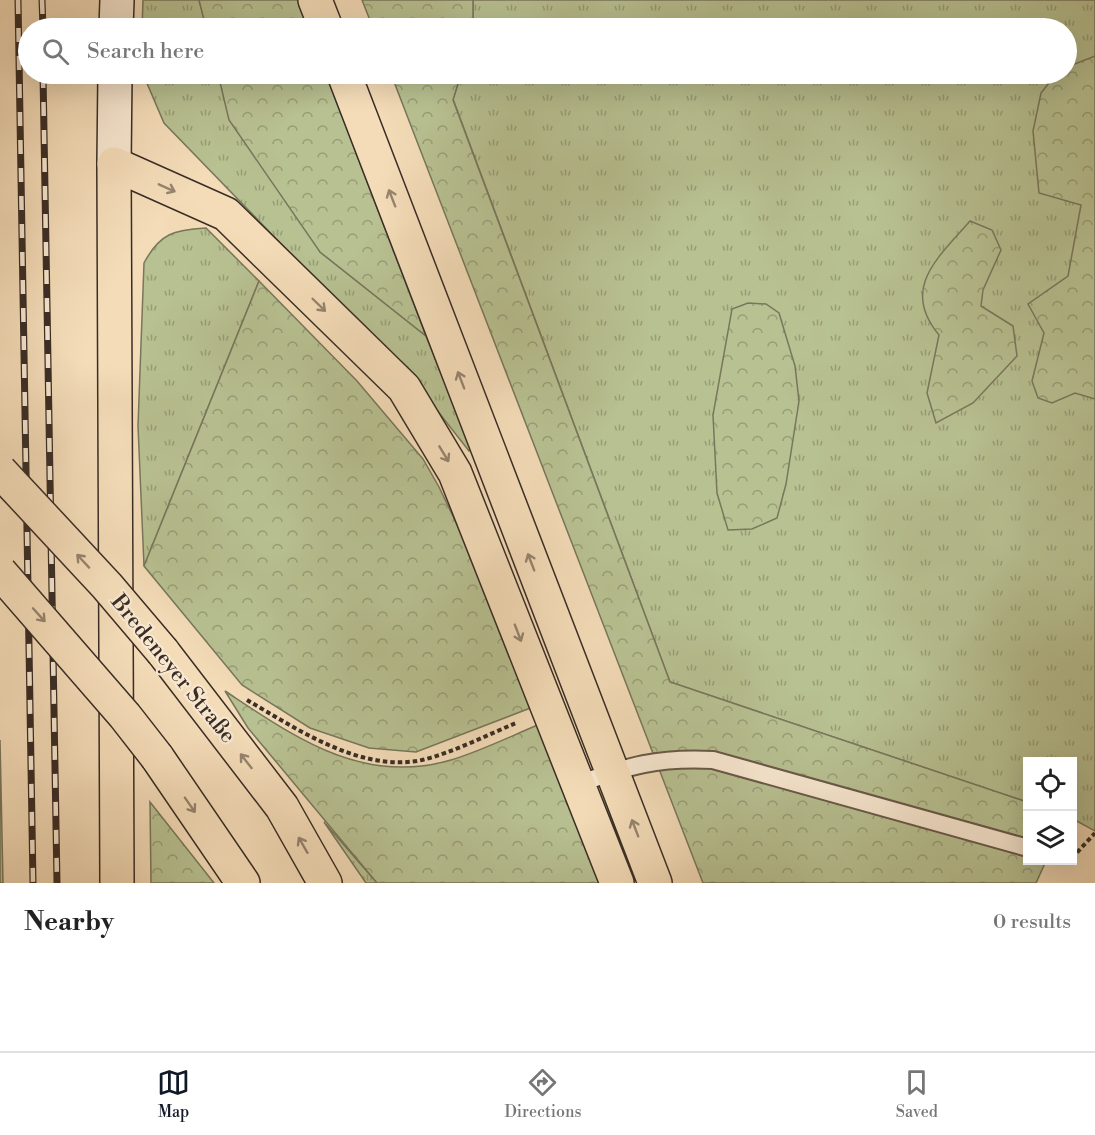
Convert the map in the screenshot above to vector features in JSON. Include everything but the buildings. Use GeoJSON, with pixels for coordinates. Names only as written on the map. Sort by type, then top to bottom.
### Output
{"type":"FeatureCollection","features":[{"type":"Feature","properties":{"kind":"main road"},"geometry":{"type":"LineString","coordinates":[[116,18],[117,0]]}},
{"type":"Feature","properties":{"kind":"main road"},"geometry":{"type":"LineString","coordinates":[[315,0],[322,18]]}},
{"type":"Feature","properties":{"kind":"main road"},"geometry":{"type":"LineString","coordinates":[[115,84],[117,883]]}},
{"type":"Feature","properties":{"kind":"main road"},"geometry":{"type":"LineString","coordinates":[[348,84],[656,883]]}},
{"type":"Feature","properties":{"kind":"main road"},"geometry":{"type":"LineString","coordinates":[[114,164],[226,214],[404,388],[455,473],[617,883]]}},
{"type":"Feature","properties":{"kind":"main road","name":"Bredeneyer Straße"},"geometry":{"type":"LineString","coordinates":[[0,471],[107,586],[163,652],[282,807],[325,883]]}},
{"type":"Feature","properties":{"kind":"main road"},"geometry":{"type":"LineString","coordinates":[[0,572],[118,707],[157,757],[243,883]]}},
{"type":"Feature","properties":{"kind":"lane"},"geometry":{"type":"LineString","coordinates":[[578,784],[613,772],[675,758],[712,760],[1023,847]]}},
{"type":"Feature","properties":{"kind":"path"},"geometry":{"type":"LineString","coordinates":[[240,696],[334,747],[372,759],[398,762],[422,760],[524,720]]}},
{"type":"Feature","properties":{"kind":"path"},"geometry":{"type":"LineString","coordinates":[[1077,853],[1095,833]]}},
{"type":"Feature","properties":{"kind":"green space"},"geometry":{"type":"Polygon","coordinates":[[[143,0],[199,0],[204,18],[142,18],[143,0]]]}},
{"type":"Feature","properties":{"kind":"green space"},"geometry":{"type":"Polygon","coordinates":[[[199,0],[298,0],[305,18],[204,18],[199,0]]]}},
{"type":"Feature","properties":{"kind":"green space"},"geometry":{"type":"Polygon","coordinates":[[[362,0],[473,0],[473,18],[369,18],[362,0]]]}},
{"type":"Feature","properties":{"kind":"green space"},"geometry":{"type":"Polygon","coordinates":[[[473,0],[1095,0],[1095,831],[1077,821],[1077,757],[1023,757],[1023,801],[670,682],[453,99],[458,84],[1077,84],[1077,18],[473,18],[473,0]]]}},
{"type":"Feature","properties":{"kind":"green space"},"geometry":{"type":"Polygon","coordinates":[[[1095,56],[1095,399],[1075,393],[1052,403],[1038,398],[1032,381],[1044,333],[1028,304],[1068,276],[1081,205],[1039,193],[1033,131],[1041,93],[1048,84],[1077,84],[1077,63],[1095,56]]]}},
{"type":"Feature","properties":{"kind":"green space"},"geometry":{"type":"Polygon","coordinates":[[[147,84],[226,84],[320,252],[426,336],[471,448],[469,451],[414,381],[164,123],[147,84]]]}},
{"type":"Feature","properties":{"kind":"green space"},"geometry":{"type":"Polygon","coordinates":[[[220,84],[330,84],[426,336],[320,252],[229,120],[220,84]]]}},
{"type":"Feature","properties":{"kind":"green space"},"geometry":{"type":"Polygon","coordinates":[[[395,84],[458,84],[453,100],[670,682],[1023,801],[1023,865],[1044,865],[1036,883],[703,883],[395,84]]]}},
{"type":"Feature","properties":{"kind":"green space"},"geometry":{"type":"Polygon","coordinates":[[[970,221],[992,230],[1001,250],[983,290],[981,306],[1013,326],[1017,356],[973,403],[936,423],[927,393],[939,335],[928,318],[923,303],[923,288],[936,261],[970,221]]]}},
{"type":"Feature","properties":{"kind":"green space"},"geometry":{"type":"Polygon","coordinates":[[[206,228],[259,281],[144,566],[138,426],[144,263],[156,245],[169,235],[185,230],[206,228]]]}},
{"type":"Feature","properties":{"kind":"green space"},"geometry":{"type":"Polygon","coordinates":[[[259,281],[357,381],[423,459],[487,587],[533,707],[416,752],[369,748],[310,728],[242,685],[144,566],[259,281]]]}},
{"type":"Feature","properties":{"kind":"green space"},"geometry":{"type":"Polygon","coordinates":[[[748,303],[766,304],[779,313],[795,366],[799,401],[786,484],[777,518],[752,529],[728,530],[717,493],[713,415],[732,309],[748,303]]]}},
{"type":"Feature","properties":{"kind":"green space"},"geometry":{"type":"Polygon","coordinates":[[[225,691],[304,740],[359,762],[388,767],[419,766],[451,760],[540,724],[602,883],[377,883],[248,728],[225,691]]]}},
{"type":"Feature","properties":{"kind":"green space"},"geometry":{"type":"Polygon","coordinates":[[[0,740],[3,883],[0,883],[0,740]]]}},
{"type":"Feature","properties":{"kind":"green space"},"geometry":{"type":"Polygon","coordinates":[[[150,802],[214,883],[151,883],[150,802]]]}},
{"type":"Feature","properties":{"kind":"green space"},"geometry":{"type":"Polygon","coordinates":[[[324,822],[377,883],[366,883],[324,822]]]}},
{"type":"Feature","properties":{"kind":"railway"},"geometry":{"type":"LineString","coordinates":[[18,0],[18,18]]}},
{"type":"Feature","properties":{"kind":"railway"},"geometry":{"type":"LineString","coordinates":[[42,0],[43,18]]}},
{"type":"Feature","properties":{"kind":"railway"},"geometry":{"type":"LineString","coordinates":[[19,84],[33,883]]}},
{"type":"Feature","properties":{"kind":"railway"},"geometry":{"type":"LineString","coordinates":[[43,84],[57,883]]}}]}
